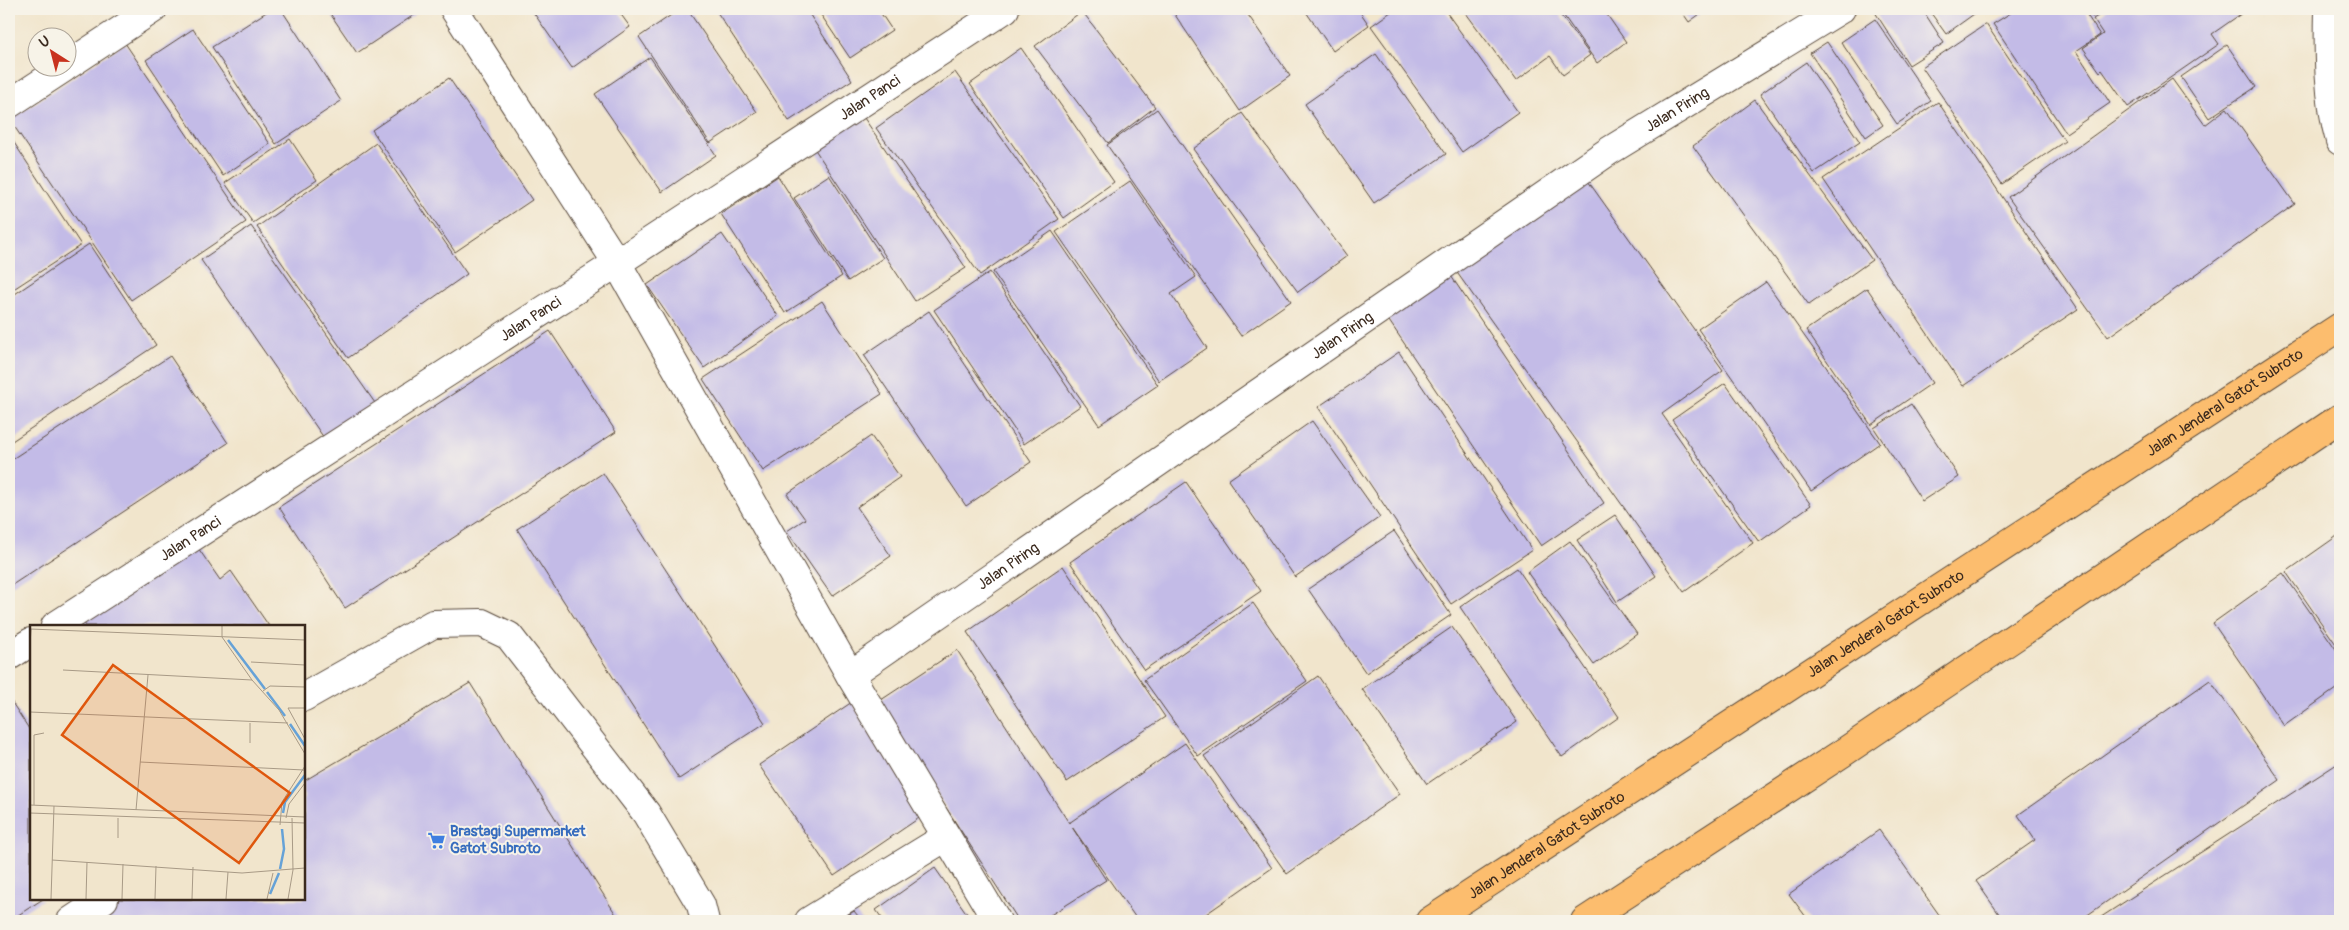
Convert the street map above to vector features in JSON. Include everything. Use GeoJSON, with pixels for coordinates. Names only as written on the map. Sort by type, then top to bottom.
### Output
{"type":"FeatureCollection","features":[{"type":"Feature","properties":{"kind":"main road","name":"Jalan Jenderal Gatot Subroto"},"geometry":{"type":"LineString","coordinates":[[1430,921],[2340,327]]}},
{"type":"Feature","properties":{"kind":"main road"},"geometry":{"type":"LineString","coordinates":[[1585,921],[1844,752],[2340,418]]}},
{"type":"Feature","properties":{"kind":"street"},"geometry":{"type":"LineString","coordinates":[[78,58],[153,9]]}},
{"type":"Feature","properties":{"kind":"street"},"geometry":{"type":"LineString","coordinates":[[454,9],[617,264],[850,675],[997,921]]}},
{"type":"Feature","properties":{"kind":"street","name":"Jalan Panci"},"geometry":{"type":"LineString","coordinates":[[57,625],[617,264],[1005,9]]}},
{"type":"Feature","properties":{"kind":"street","name":"Jalan Piring"},"geometry":{"type":"LineString","coordinates":[[850,675],[1610,151],[1841,9]]}},
{"type":"Feature","properties":{"kind":"street"},"geometry":{"type":"LineString","coordinates":[[2329,9],[2328,52],[2335,124],[2340,141]]}},
{"type":"Feature","properties":{"kind":"street"},"geometry":{"type":"LineString","coordinates":[[9,104],[49,78]]}},
{"type":"Feature","properties":{"kind":"street"},"geometry":{"type":"LineString","coordinates":[[305,696],[433,624],[482,623],[509,636],[646,813],[701,905],[705,921]]}},
{"type":"Feature","properties":{"kind":"street"},"geometry":{"type":"LineString","coordinates":[[9,656],[30,643]]}},
{"type":"Feature","properties":{"kind":"street"},"geometry":{"type":"LineString","coordinates":[[809,921],[946,837]]}},
{"type":"Feature","properties":{"kind":"street"},"geometry":{"type":"LineString","coordinates":[[70,921],[102,900]]}},
{"type":"Feature","properties":{"kind":"building"},"geometry":{"type":"Polygon","coordinates":[[[271,9],[281,9],[341,101],[276,144],[212,47],[271,9]]]}},
{"type":"Feature","properties":{"kind":"building"},"geometry":{"type":"Polygon","coordinates":[[[327,9],[423,9],[357,53],[327,9]]]}},
{"type":"Feature","properties":{"kind":"building"},"geometry":{"type":"Polygon","coordinates":[[[531,9],[617,9],[630,27],[572,68],[531,9]]]}},
{"type":"Feature","properties":{"kind":"building"},"geometry":{"type":"Polygon","coordinates":[[[680,9],[687,9],[757,112],[710,143],[639,37],[680,9]]]}},
{"type":"Feature","properties":{"kind":"building"},"geometry":{"type":"Polygon","coordinates":[[[715,9],[806,9],[852,80],[789,121],[715,9]]]}},
{"type":"Feature","properties":{"kind":"building"},"geometry":{"type":"Polygon","coordinates":[[[817,9],[878,9],[892,30],[850,58],[817,9]]]}},
{"type":"Feature","properties":{"kind":"building"},"geometry":{"type":"Polygon","coordinates":[[[1171,9],[1244,9],[1290,76],[1240,111],[1171,9]]]}},
{"type":"Feature","properties":{"kind":"building"},"geometry":{"type":"Polygon","coordinates":[[[1304,9],[1358,9],[1369,25],[1333,51],[1304,9]]]}},
{"type":"Feature","properties":{"kind":"building"},"geometry":{"type":"Polygon","coordinates":[[[1395,9],[1444,9],[1518,112],[1462,152],[1371,26],[1395,9]]]}},
{"type":"Feature","properties":{"kind":"building"},"geometry":{"type":"Polygon","coordinates":[[[1463,9],[1556,9],[1590,55],[1563,75],[1550,56],[1516,81],[1463,9]]]}},
{"type":"Feature","properties":{"kind":"building"},"geometry":{"type":"Polygon","coordinates":[[[1559,9],[1603,9],[1626,42],[1597,63],[1559,9]]]}},
{"type":"Feature","properties":{"kind":"building"},"geometry":{"type":"Polygon","coordinates":[[[1680,9],[1707,9],[1689,22],[1680,9]]]}},
{"type":"Feature","properties":{"kind":"building"},"geometry":{"type":"Polygon","coordinates":[[[1873,9],[1922,9],[1944,43],[1909,65],[1873,9]]]}},
{"type":"Feature","properties":{"kind":"building"},"geometry":{"type":"Polygon","coordinates":[[[1928,9],[1981,9],[1946,34],[1928,9]]]}},
{"type":"Feature","properties":{"kind":"building"},"geometry":{"type":"Polygon","coordinates":[[[2017,9],[2083,9],[2100,35],[2076,51],[2110,103],[2066,133],[1993,24],[2017,9]]]}},
{"type":"Feature","properties":{"kind":"building"},"geometry":{"type":"Polygon","coordinates":[[[2087,9],[2104,9],[2092,17],[2087,9]]]}},
{"type":"Feature","properties":{"kind":"building"},"geometry":{"type":"Polygon","coordinates":[[[2109,9],[2248,9],[2212,34],[2219,44],[2128,107],[2102,70],[2100,72],[2083,48],[2103,34],[2093,19],[2109,9]]]}},
{"type":"Feature","properties":{"kind":"building"},"geometry":{"type":"Polygon","coordinates":[[[1082,11],[1155,107],[1108,143],[1035,46],[1082,11]]]}},
{"type":"Feature","properties":{"kind":"building"},"geometry":{"type":"Polygon","coordinates":[[[1875,19],[1931,101],[1897,124],[1841,42],[1875,19]]]}},
{"type":"Feature","properties":{"kind":"building"},"geometry":{"type":"Polygon","coordinates":[[[1986,24],[2065,141],[2002,184],[1922,67],[1986,24]]]}},
{"type":"Feature","properties":{"kind":"building"},"geometry":{"type":"Polygon","coordinates":[[[193,29],[270,144],[223,176],[146,60],[193,29]]]}},
{"type":"Feature","properties":{"kind":"building"},"geometry":{"type":"Polygon","coordinates":[[[1827,42],[1883,125],[1866,137],[1810,53],[1827,42]]]}},
{"type":"Feature","properties":{"kind":"building"},"geometry":{"type":"Polygon","coordinates":[[[125,43],[246,222],[131,300],[10,120],[73,78],[78,78],[78,74],[125,43]]]}},
{"type":"Feature","properties":{"kind":"building"},"geometry":{"type":"Polygon","coordinates":[[[2227,45],[2256,87],[2209,118],[2181,77],[2227,45]]]}},
{"type":"Feature","properties":{"kind":"building"},"geometry":{"type":"Polygon","coordinates":[[[1021,48],[1114,182],[1064,218],[970,84],[1021,48]]]}},
{"type":"Feature","properties":{"kind":"building"},"geometry":{"type":"Polygon","coordinates":[[[1376,54],[1446,154],[1374,203],[1305,104],[1376,54]]]}},
{"type":"Feature","properties":{"kind":"building"},"geometry":{"type":"Polygon","coordinates":[[[650,57],[716,155],[662,192],[595,94],[650,57]]]}},
{"type":"Feature","properties":{"kind":"building"},"geometry":{"type":"Polygon","coordinates":[[[1806,62],[1860,142],[1814,173],[1760,94],[1806,62]]]}},
{"type":"Feature","properties":{"kind":"building"},"geometry":{"type":"Polygon","coordinates":[[[955,72],[1059,219],[980,275],[876,128],[955,72]]]}},
{"type":"Feature","properties":{"kind":"building"},"geometry":{"type":"Polygon","coordinates":[[[449,78],[532,200],[455,252],[372,130],[449,78]]]}},
{"type":"Feature","properties":{"kind":"building"},"geometry":{"type":"Polygon","coordinates":[[[2172,79],[2205,125],[2227,108],[2295,204],[2108,337],[2008,197],[2172,79]]]}},
{"type":"Feature","properties":{"kind":"building"},"geometry":{"type":"Polygon","coordinates":[[[1755,100],[1872,260],[1809,305],[1693,146],[1755,100]]]}},
{"type":"Feature","properties":{"kind":"building"},"geometry":{"type":"Polygon","coordinates":[[[1938,102],[2078,309],[1963,386],[1823,179],[1938,102]]]}},
{"type":"Feature","properties":{"kind":"building"},"geometry":{"type":"Polygon","coordinates":[[[1157,109],[1291,301],[1241,336],[1107,145],[1157,109]]]}},
{"type":"Feature","properties":{"kind":"building"},"geometry":{"type":"Polygon","coordinates":[[[1242,113],[1347,256],[1298,292],[1193,149],[1242,113]]]}},
{"type":"Feature","properties":{"kind":"building"},"geometry":{"type":"Polygon","coordinates":[[[862,115],[966,268],[915,301],[812,145],[862,115]]]}},
{"type":"Feature","properties":{"kind":"building"},"geometry":{"type":"Polygon","coordinates":[[[9,135],[81,245],[9,292],[9,135]]]}},
{"type":"Feature","properties":{"kind":"building"},"geometry":{"type":"Polygon","coordinates":[[[290,139],[317,180],[253,223],[225,183],[290,139]]]}},
{"type":"Feature","properties":{"kind":"building"},"geometry":{"type":"Polygon","coordinates":[[[376,143],[467,274],[348,358],[257,227],[376,143]]]}},
{"type":"Feature","properties":{"kind":"building"},"geometry":{"type":"Polygon","coordinates":[[[1583,174],[1723,370],[1662,414],[1753,543],[1684,592],[1453,267],[1583,174]]]}},
{"type":"Feature","properties":{"kind":"building"},"geometry":{"type":"Polygon","coordinates":[[[829,175],[883,258],[848,281],[794,198],[829,175]]]}},
{"type":"Feature","properties":{"kind":"building"},"geometry":{"type":"Polygon","coordinates":[[[778,176],[842,276],[785,313],[721,214],[778,176]]]}},
{"type":"Feature","properties":{"kind":"building"},"geometry":{"type":"Polygon","coordinates":[[[1130,181],[1196,277],[1171,294],[1207,348],[1159,381],[1056,232],[1130,181]]]}},
{"type":"Feature","properties":{"kind":"building"},"geometry":{"type":"Polygon","coordinates":[[[251,226],[375,403],[324,438],[201,260],[251,226]]]}},
{"type":"Feature","properties":{"kind":"building"},"geometry":{"type":"Polygon","coordinates":[[[1052,231],[1158,385],[1099,425],[993,272],[1052,231]]]}},
{"type":"Feature","properties":{"kind":"building"},"geometry":{"type":"Polygon","coordinates":[[[722,234],[778,316],[704,368],[647,285],[722,234]]]}},
{"type":"Feature","properties":{"kind":"building"},"geometry":{"type":"Polygon","coordinates":[[[89,244],[156,345],[9,443],[9,298],[89,244]]]}},
{"type":"Feature","properties":{"kind":"building"},"geometry":{"type":"Polygon","coordinates":[[[1445,267],[1604,503],[1541,546],[1381,309],[1445,267]]]}},
{"type":"Feature","properties":{"kind":"building"},"geometry":{"type":"Polygon","coordinates":[[[990,272],[1080,406],[1024,444],[934,310],[990,272]]]}},
{"type":"Feature","properties":{"kind":"building"},"geometry":{"type":"Polygon","coordinates":[[[1766,282],[1880,443],[1811,491],[1698,329],[1766,282]]]}},
{"type":"Feature","properties":{"kind":"building"},"geometry":{"type":"Polygon","coordinates":[[[1867,288],[1932,383],[1871,425],[1806,330],[1867,288]]]}},
{"type":"Feature","properties":{"kind":"building"},"geometry":{"type":"Polygon","coordinates":[[[822,301],[882,394],[763,471],[703,379],[822,301]]]}},
{"type":"Feature","properties":{"kind":"building"},"geometry":{"type":"Polygon","coordinates":[[[929,311],[1031,462],[966,506],[864,355],[929,311]]]}},
{"type":"Feature","properties":{"kind":"building"},"geometry":{"type":"Polygon","coordinates":[[[550,331],[616,432],[345,608],[279,507],[550,331]]]}},
{"type":"Feature","properties":{"kind":"building"},"geometry":{"type":"Polygon","coordinates":[[[1399,352],[1532,550],[1451,604],[1318,407],[1399,352]]]}},
{"type":"Feature","properties":{"kind":"building"},"geometry":{"type":"Polygon","coordinates":[[[170,356],[228,443],[9,587],[9,461],[170,356]]]}},
{"type":"Feature","properties":{"kind":"building"},"geometry":{"type":"Polygon","coordinates":[[[1725,383],[1811,505],[1759,542],[1672,420],[1725,383]]]}},
{"type":"Feature","properties":{"kind":"building"},"geometry":{"type":"Polygon","coordinates":[[[1911,404],[1959,477],[1922,501],[1874,428],[1911,404]]]}},
{"type":"Feature","properties":{"kind":"building"},"geometry":{"type":"Polygon","coordinates":[[[1312,421],[1380,517],[1295,577],[1228,480],[1312,421]]]}},
{"type":"Feature","properties":{"kind":"building"},"geometry":{"type":"Polygon","coordinates":[[[871,436],[900,477],[857,507],[891,556],[832,596],[787,531],[805,519],[787,494],[871,436]]]}},
{"type":"Feature","properties":{"kind":"building"},"geometry":{"type":"Polygon","coordinates":[[[603,473],[765,723],[679,779],[517,529],[603,473]]]}},
{"type":"Feature","properties":{"kind":"building"},"geometry":{"type":"Polygon","coordinates":[[[1186,482],[1261,591],[1144,670],[1070,562],[1186,482]]]}},
{"type":"Feature","properties":{"kind":"building"},"geometry":{"type":"Polygon","coordinates":[[[1615,515],[1656,576],[1617,602],[1577,540],[1615,515]]]}},
{"type":"Feature","properties":{"kind":"building"},"geometry":{"type":"Polygon","coordinates":[[[1394,531],[1451,615],[1366,673],[1308,589],[1394,531]]]}},
{"type":"Feature","properties":{"kind":"building"},"geometry":{"type":"Polygon","coordinates":[[[2340,534],[2340,650],[2286,572],[2340,534]]]}},
{"type":"Feature","properties":{"kind":"building"},"geometry":{"type":"Polygon","coordinates":[[[1570,541],[1637,634],[1594,665],[1527,572],[1570,541]]]}},
{"type":"Feature","properties":{"kind":"building"},"geometry":{"type":"Polygon","coordinates":[[[196,545],[220,580],[231,571],[268,625],[85,625],[83,622],[196,545]]]}},
{"type":"Feature","properties":{"kind":"building"},"geometry":{"type":"Polygon","coordinates":[[[1063,566],[1165,717],[1067,782],[967,632],[1063,566]]]}},
{"type":"Feature","properties":{"kind":"building"},"geometry":{"type":"Polygon","coordinates":[[[1517,568],[1619,717],[1562,757],[1460,607],[1517,568]]]}},
{"type":"Feature","properties":{"kind":"building"},"geometry":{"type":"Polygon","coordinates":[[[2283,573],[2340,655],[2340,686],[2284,726],[2213,623],[2283,573]]]}},
{"type":"Feature","properties":{"kind":"building"},"geometry":{"type":"Polygon","coordinates":[[[1253,603],[1307,681],[1198,756],[1144,680],[1253,603]]]}},
{"type":"Feature","properties":{"kind":"building"},"geometry":{"type":"Polygon","coordinates":[[[1452,627],[1517,722],[1427,784],[1362,689],[1452,627]]]}},
{"type":"Feature","properties":{"kind":"building"},"geometry":{"type":"Polygon","coordinates":[[[957,650],[1069,823],[1185,743],[1272,868],[1196,921],[1138,921],[1072,827],[1106,880],[1041,921],[1019,921],[878,702],[957,650]]]}},
{"type":"Feature","properties":{"kind":"building"},"geometry":{"type":"Polygon","coordinates":[[[1318,676],[1400,794],[1287,874],[1204,756],[1318,676]]]}},
{"type":"Feature","properties":{"kind":"building"},"geometry":{"type":"Polygon","coordinates":[[[2210,680],[2280,780],[2079,921],[2004,921],[1976,881],[2035,840],[2018,815],[2210,680]]]}},
{"type":"Feature","properties":{"kind":"building","name":"Brastagi Supermarket Gatot Subroto"},"geometry":{"type":"Polygon","coordinates":[[[470,683],[620,921],[80,921],[111,900],[305,900],[305,780],[470,683]]]}},
{"type":"Feature","properties":{"kind":"building"},"geometry":{"type":"Polygon","coordinates":[[[9,698],[30,730],[30,900],[41,900],[9,921],[9,698]]]}},
{"type":"Feature","properties":{"kind":"building"},"geometry":{"type":"Polygon","coordinates":[[[852,702],[925,814],[834,876],[759,765],[852,702]]]}},
{"type":"Feature","properties":{"kind":"building"},"geometry":{"type":"Polygon","coordinates":[[[2340,762],[2340,921],[2095,921],[2340,762]]]}},
{"type":"Feature","properties":{"kind":"building"},"geometry":{"type":"Polygon","coordinates":[[[1879,830],[1940,916],[1932,921],[1809,921],[1789,894],[1879,830]]]}},
{"type":"Feature","properties":{"kind":"building"},"geometry":{"type":"Polygon","coordinates":[[[935,868],[972,921],[884,921],[876,910],[935,868]]]}},
{"type":"Feature","properties":{"kind":"building"},"geometry":{"type":"Polygon","coordinates":[[[854,911],[862,921],[839,921],[854,911]]]}},
{"type":"Feature","properties":{"kind":"place","name":"Brastagi Supermarket Gatot Subroto"},"geometry":{"type":"Point","coordinates":[436,840]}}]}
